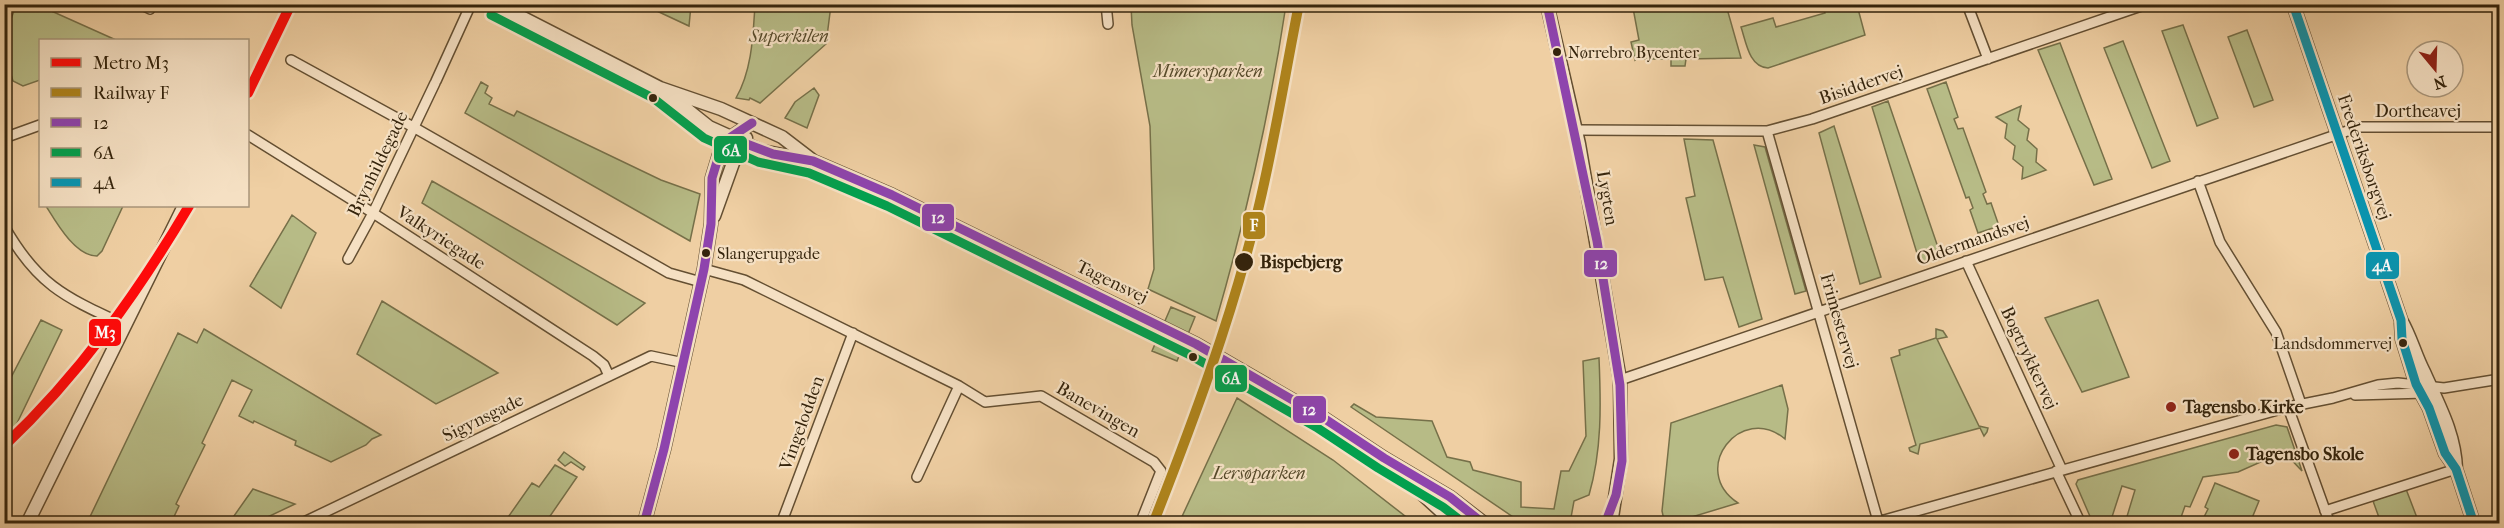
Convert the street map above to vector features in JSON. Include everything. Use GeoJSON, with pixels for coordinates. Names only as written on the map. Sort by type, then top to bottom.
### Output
{"type":"FeatureCollection","features":[{"type":"Feature","properties":{"kind":"street"},"geometry":{"type":"LineString","coordinates":[[140,4],[152,7]]}},
{"type":"Feature","properties":{"kind":"street","name":"Brynhildegade"},"geometry":{"type":"LineString","coordinates":[[348,258],[415,128],[471,4]]}},
{"type":"Feature","properties":{"kind":"street","name":"Tagensvej"},"geometry":{"type":"LineString","coordinates":[[496,4],[660,88],[752,123],[782,137],[813,161]]}},
{"type":"Feature","properties":{"kind":"street"},"geometry":{"type":"LineString","coordinates":[[1106,4],[1108,24]]}},
{"type":"Feature","properties":{"kind":"street","name":"Lygten"},"geometry":{"type":"LineString","coordinates":[[1547,4],[1576,130],[1620,380],[1621,459],[1611,524]]}},
{"type":"Feature","properties":{"kind":"street"},"geometry":{"type":"LineString","coordinates":[[1968,4],[1988,59]]}},
{"type":"Feature","properties":{"kind":"street","name":"Frederiksborgvej"},"geometry":{"type":"LineString","coordinates":[[2293,4],[2401,320],[2411,336],[2423,388],[2438,399],[2455,450],[2456,469],[2474,524]]}},
{"type":"Feature","properties":{"kind":"street","name":"Bisiddervej"},"geometry":{"type":"LineString","coordinates":[[1576,130],[1767,131],[1812,119],[2140,6]]}},
{"type":"Feature","properties":{"kind":"street"},"geometry":{"type":"LineString","coordinates":[[291,60],[669,273],[701,282]]}},
{"type":"Feature","properties":{"kind":"street","name":"Tagensvej"},"geometry":{"type":"LineString","coordinates":[[660,88],[709,127],[773,154],[813,161],[892,195],[1196,344],[1277,389],[1383,458],[1450,497],[1485,524]]}},
{"type":"Feature","properties":{"kind":"street"},"geometry":{"type":"LineString","coordinates":[[644,524],[660,468],[704,269],[711,224],[712,178],[719,155],[731,137],[752,123]]}},
{"type":"Feature","properties":{"kind":"street"},"geometry":{"type":"LineString","coordinates":[[711,224],[733,163],[752,123]]}},
{"type":"Feature","properties":{"kind":"street"},"geometry":{"type":"LineString","coordinates":[[4,138],[39,126]]}},
{"type":"Feature","properties":{"kind":"street","name":"Dortheavej"},"geometry":{"type":"LineString","coordinates":[[2337,133],[2358,127],[2499,127]]}},
{"type":"Feature","properties":{"kind":"street","name":"Frimestervej"},"geometry":{"type":"LineString","coordinates":[[1767,131],[1820,311],[1874,522]]}},
{"type":"Feature","properties":{"kind":"street","name":"Oldermandsvej"},"geometry":{"type":"LineString","coordinates":[[1620,380],[2337,133]]}},
{"type":"Feature","properties":{"kind":"street","name":"Valkyriegade"},"geometry":{"type":"LineString","coordinates":[[249,136],[593,356],[604,365],[609,376]]}},
{"type":"Feature","properties":{"kind":"street"},"geometry":{"type":"LineString","coordinates":[[2198,181],[2220,242],[2276,332],[2301,405]]}},
{"type":"Feature","properties":{"kind":"street"},"geometry":{"type":"LineString","coordinates":[[27,524],[184,207]]}},
{"type":"Feature","properties":{"kind":"street"},"geometry":{"type":"LineString","coordinates":[[4,226],[19,253],[54,289],[125,325]]}},
{"type":"Feature","properties":{"kind":"street","name":"Bogtrykkervej"},"geometry":{"type":"LineString","coordinates":[[1966,261],[2081,524]]}},
{"type":"Feature","properties":{"kind":"street","name":"Banevingen"},"geometry":{"type":"LineString","coordinates":[[704,269],[744,280],[959,386],[986,402],[1041,396],[1154,462],[1161,471],[1140,524]]}},
{"type":"Feature","properties":{"kind":"street","name":"Vingelodden"},"geometry":{"type":"LineString","coordinates":[[781,524],[853,333]]}},
{"type":"Feature","properties":{"kind":"street","name":"Sigynsgade"},"geometry":{"type":"LineString","coordinates":[[300,524],[651,356],[684,363]]}},
{"type":"Feature","properties":{"kind":"street"},"geometry":{"type":"LineString","coordinates":[[1874,522],[1889,521],[2288,407],[2378,385],[2444,388],[2499,379]]}},
{"type":"Feature","properties":{"kind":"street"},"geometry":{"type":"LineString","coordinates":[[917,477],[959,386]]}},
{"type":"Feature","properties":{"kind":"street"},"geometry":{"type":"LineString","coordinates":[[2288,407],[2330,524]]}},
{"type":"Feature","properties":{"kind":"street","name":"Tagensvej"},"geometry":{"type":"LineString","coordinates":[[1383,458],[1455,524]]}},
{"type":"Feature","properties":{"kind":"street"},"geometry":{"type":"LineString","coordinates":[[2325,511],[2456,469]]}},
{"type":"Feature","properties":{"kind":"street","name":"Lygten"},"geometry":{"type":"LineString","coordinates":[[1605,524],[1614,508]]}},
{"type":"Feature","properties":{"kind":"green space"},"geometry":{"type":"Polygon","coordinates":[[[17,4],[38,5],[114,39],[39,39],[39,80],[23,86],[13,81],[7,59],[5,42],[8,26],[17,4]]]}},
{"type":"Feature","properties":{"kind":"green space"},"geometry":{"type":"Polygon","coordinates":[[[1650,4],[1726,5],[1741,58],[1686,59],[1685,66],[1671,66],[1671,59],[1643,59],[1642,54],[1635,60],[1631,42],[1639,40],[1633,8],[1650,4]]]}},
{"type":"Feature","properties":{"kind":"green space"},"geometry":{"type":"Polygon","coordinates":[[[1843,4],[1857,5],[1865,35],[1768,68],[1762,67],[1752,59],[1741,27],[1773,18],[1776,27],[1825,13],[1824,10],[1843,4]]]}},
{"type":"Feature","properties":{"kind":"green space"},"geometry":{"type":"Polygon","coordinates":[[[644,5],[691,5],[689,26],[644,5]]]}},
{"type":"Feature","properties":{"kind":"green space","name":"Superkilen"},"geometry":{"type":"Polygon","coordinates":[[[755,5],[831,5],[826,44],[760,103],[750,98],[749,100],[736,98],[749,64],[755,5]]]}},
{"type":"Feature","properties":{"kind":"green space","name":"Mimersparken"},"geometry":{"type":"Polygon","coordinates":[[[1131,5],[1286,5],[1273,85],[1256,164],[1216,321],[1148,289],[1154,269],[1150,126],[1132,25],[1131,5]]]}},
{"type":"Feature","properties":{"kind":"green space"},"geometry":{"type":"Polygon","coordinates":[[[2183,25],[2218,118],[2197,126],[2162,31],[2183,25]]]}},
{"type":"Feature","properties":{"kind":"green space"},"geometry":{"type":"Polygon","coordinates":[[[2247,30],[2273,100],[2254,107],[2228,37],[2247,30]]]}},
{"type":"Feature","properties":{"kind":"green space"},"geometry":{"type":"Polygon","coordinates":[[[2123,41],[2170,161],[2152,168],[2104,48],[2123,41]]]}},
{"type":"Feature","properties":{"kind":"green space"},"geometry":{"type":"Polygon","coordinates":[[[2060,43],[2112,179],[2094,185],[2038,50],[2060,43]]]}},
{"type":"Feature","properties":{"kind":"green space"},"geometry":{"type":"Polygon","coordinates":[[[481,82],[488,86],[485,93],[492,98],[489,104],[514,116],[517,111],[661,180],[700,194],[690,241],[465,113],[481,82]]]}},
{"type":"Feature","properties":{"kind":"green space"},"geometry":{"type":"Polygon","coordinates":[[[1946,82],[1958,117],[1954,119],[1958,129],[1963,128],[1986,192],[1983,194],[1987,204],[1991,203],[1999,226],[1978,233],[1970,210],[1973,208],[1969,197],[1966,198],[1927,89],[1946,82]]]}},
{"type":"Feature","properties":{"kind":"green space"},"geometry":{"type":"Polygon","coordinates":[[[814,88],[819,95],[807,128],[785,118],[795,102],[814,88]]]}},
{"type":"Feature","properties":{"kind":"green space"},"geometry":{"type":"Polygon","coordinates":[[[1888,101],[1942,259],[1920,263],[1872,107],[1888,101]]]}},
{"type":"Feature","properties":{"kind":"green space"},"geometry":{"type":"Polygon","coordinates":[[[2021,106],[2018,120],[2029,129],[2027,140],[2037,149],[2036,162],[2046,170],[2022,179],[2023,167],[2013,159],[2015,146],[2005,138],[2007,124],[1996,117],[2021,106]]]}},
{"type":"Feature","properties":{"kind":"green space"},"geometry":{"type":"Polygon","coordinates":[[[1834,126],[1881,277],[1860,284],[1819,133],[1834,126]]]}},
{"type":"Feature","properties":{"kind":"green space"},"geometry":{"type":"Polygon","coordinates":[[[1684,139],[1713,140],[1762,319],[1739,327],[1723,277],[1705,280],[1686,198],[1695,196],[1684,139]]]}},
{"type":"Feature","properties":{"kind":"green space"},"geometry":{"type":"Polygon","coordinates":[[[1754,145],[1765,147],[1806,291],[1795,294],[1754,145]]]}},
{"type":"Feature","properties":{"kind":"green space"},"geometry":{"type":"Polygon","coordinates":[[[2494,163],[2499,163],[2499,199],[2497,200],[2494,190],[2494,163]]]}},
{"type":"Feature","properties":{"kind":"green space"},"geometry":{"type":"Polygon","coordinates":[[[432,181],[645,303],[617,325],[422,203],[432,181]]]}},
{"type":"Feature","properties":{"kind":"green space"},"geometry":{"type":"Polygon","coordinates":[[[47,207],[123,207],[102,251],[97,256],[89,255],[81,250],[61,229],[47,207]]]}},
{"type":"Feature","properties":{"kind":"green space"},"geometry":{"type":"Polygon","coordinates":[[[292,215],[316,233],[281,308],[250,286],[292,215]]]}},
{"type":"Feature","properties":{"kind":"green space"},"geometry":{"type":"Polygon","coordinates":[[[2098,300],[2129,377],[2082,392],[2045,318],[2098,300]]]}},
{"type":"Feature","properties":{"kind":"green space"},"geometry":{"type":"Polygon","coordinates":[[[382,301],[498,373],[436,404],[357,354],[382,301]]]}},
{"type":"Feature","properties":{"kind":"green space"},"geometry":{"type":"Polygon","coordinates":[[[1171,307],[1195,317],[1177,361],[1152,351],[1171,307]]]}},
{"type":"Feature","properties":{"kind":"green space"},"geometry":{"type":"Polygon","coordinates":[[[41,320],[62,330],[5,448],[5,389],[41,320]]]}},
{"type":"Feature","properties":{"kind":"green space"},"geometry":{"type":"Polygon","coordinates":[[[204,329],[381,435],[331,462],[295,445],[296,441],[239,416],[252,390],[232,380],[202,443],[205,445],[176,504],[179,506],[171,523],[87,523],[178,333],[197,343],[204,329]]]}},
{"type":"Feature","properties":{"kind":"green space"},"geometry":{"type":"Polygon","coordinates":[[[1936,329],[1943,331],[1947,337],[1937,339],[1979,426],[1988,428],[1984,436],[1980,428],[1920,444],[1918,454],[1910,451],[1909,448],[1916,445],[1891,358],[1900,355],[1899,350],[1936,338],[1936,329]]]}},
{"type":"Feature","properties":{"kind":"green space"},"geometry":{"type":"Polygon","coordinates":[[[1599,358],[1600,410],[1596,461],[1589,495],[1574,501],[1570,523],[1522,523],[1351,407],[1354,404],[1376,417],[1432,421],[1447,457],[1470,462],[1473,470],[1521,482],[1521,507],[1554,509],[1561,471],[1569,471],[1586,436],[1583,361],[1599,358]]]}},
{"type":"Feature","properties":{"kind":"green space"},"geometry":{"type":"Polygon","coordinates":[[[1782,385],[1788,409],[1785,439],[1768,430],[1752,429],[1738,434],[1726,445],[1719,458],[1718,474],[1724,489],[1738,503],[1672,523],[1664,520],[1662,511],[1671,423],[1782,385]]]}},
{"type":"Feature","properties":{"kind":"green space","name":"Lersøparken"},"geometry":{"type":"Polygon","coordinates":[[[1237,398],[1333,460],[1414,523],[1179,523],[1237,398]]]}},
{"type":"Feature","properties":{"kind":"green space"},"geometry":{"type":"Polygon","coordinates":[[[2276,425],[2287,427],[2302,471],[2285,453],[2266,452],[2263,461],[2238,472],[2203,477],[2190,507],[2185,506],[2179,523],[2125,523],[2135,490],[2122,486],[2111,520],[2092,521],[2076,484],[2078,480],[2276,425]]]}},
{"type":"Feature","properties":{"kind":"green space"},"geometry":{"type":"Polygon","coordinates":[[[564,452],[585,467],[583,470],[571,462],[565,466],[558,460],[564,452]]]}},
{"type":"Feature","properties":{"kind":"green space"},"geometry":{"type":"Polygon","coordinates":[[[555,465],[577,477],[548,519],[548,523],[504,523],[532,483],[539,487],[555,465]]]}},
{"type":"Feature","properties":{"kind":"green space"},"geometry":{"type":"Polygon","coordinates":[[[2215,483],[2259,501],[2250,523],[2201,523],[2208,509],[2205,507],[2215,483]]]}},
{"type":"Feature","properties":{"kind":"green space"},"geometry":{"type":"Polygon","coordinates":[[[253,489],[295,504],[255,523],[229,523],[253,489]]]}},
{"type":"Feature","properties":{"kind":"green space"},"geometry":{"type":"Polygon","coordinates":[[[2406,489],[2419,523],[2381,523],[2373,501],[2406,489]]]}},
{"type":"Feature","properties":{"kind":"metro line","name":"M3"},"geometry":{"type":"LineString","coordinates":[[249,91],[291,4]]}},
{"type":"Feature","properties":{"kind":"metro line","name":"M3"},"geometry":{"type":"LineString","coordinates":[[4,446],[82,362],[149,271],[188,207]]}},
{"type":"Feature","properties":{"kind":"rail line","name":"F"},"geometry":{"type":"LineString","coordinates":[[1153,524],[1210,370],[1247,254],[1269,162],[1299,4]]}},
{"type":"Feature","properties":{"kind":"transit line","name":"12"},"geometry":{"type":"LineString","coordinates":[[1547,4],[1597,241],[1620,385],[1622,461],[1616,495],[1605,524]]}},
{"type":"Feature","properties":{"kind":"transit line","name":"4A"},"geometry":{"type":"LineString","coordinates":[[2293,4],[2401,320],[2402,339],[2416,384],[2429,408],[2445,453],[2456,469],[2474,524]]}},
{"type":"Feature","properties":{"kind":"transit line","name":"6A"},"geometry":{"type":"LineString","coordinates":[[491,15],[653,98],[704,138],[758,162],[809,173],[887,206],[1190,355],[1316,427],[1443,507],[1465,524]]}},
{"type":"Feature","properties":{"kind":"transit line","name":"12"},"geometry":{"type":"LineString","coordinates":[[644,524],[664,449],[704,269],[711,224],[712,178],[719,155],[731,137],[752,123]]}},
{"type":"Feature","properties":{"kind":"transit line","name":"12"},"geometry":{"type":"LineString","coordinates":[[744,143],[773,154],[813,161],[892,195],[1196,344],[1322,417],[1384,458],[1450,497],[1484,524]]}},
{"type":"Feature","properties":{"kind":"place","name":"Nørrebro Bycenter"},"geometry":{"type":"Point","coordinates":[1557,52]}},
{"type":"Feature","properties":{"kind":"place","name":"Slangerupgade"},"geometry":{"type":"Point","coordinates":[706,253]}},
{"type":"Feature","properties":{"kind":"place","name":"Bispebjerg"},"geometry":{"type":"Point","coordinates":[1244,262]}},
{"type":"Feature","properties":{"kind":"place","name":"Landsdommervej"},"geometry":{"type":"Point","coordinates":[2403,343]}},
{"type":"Feature","properties":{"kind":"place","name":"Tagensbo Kirke"},"geometry":{"type":"Point","coordinates":[2171,407]}},
{"type":"Feature","properties":{"kind":"place","name":"Tagensbo Skole"},"geometry":{"type":"Point","coordinates":[2234,454]}}]}
